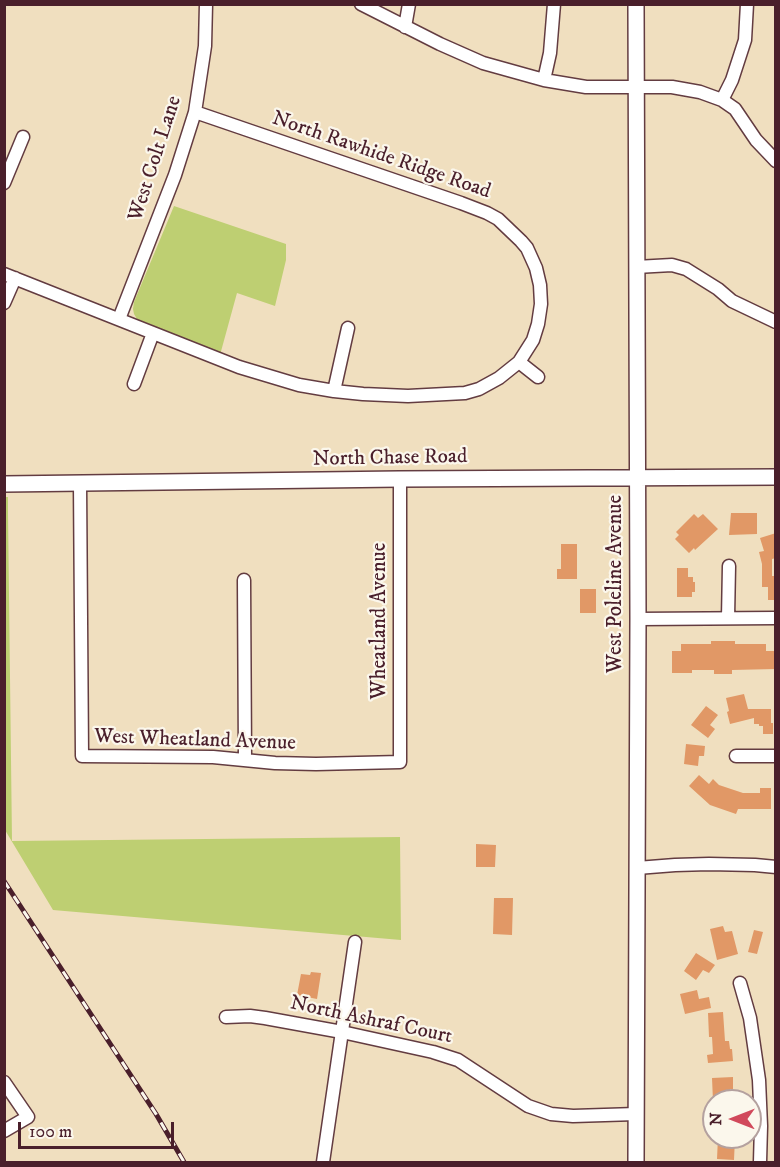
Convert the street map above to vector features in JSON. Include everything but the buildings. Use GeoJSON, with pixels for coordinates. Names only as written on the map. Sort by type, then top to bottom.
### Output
{"type":"FeatureCollection","features":[{"type":"Feature","properties":{"kind":"street","name":"West Colt Lane"},"geometry":{"type":"LineString","coordinates":[[119,319],[175,175],[195,112],[205,46],[206,4]]}},
{"type":"Feature","properties":{"kind":"street"},"geometry":{"type":"LineString","coordinates":[[361,4],[483,63],[544,80],[586,87],[679,88],[722,100],[735,110],[756,140],[776,161]]}},
{"type":"Feature","properties":{"kind":"street"},"geometry":{"type":"LineString","coordinates":[[405,27],[409,4]]}},
{"type":"Feature","properties":{"kind":"street"},"geometry":{"type":"LineString","coordinates":[[544,80],[550,53],[554,4]]}},
{"type":"Feature","properties":{"kind":"street","name":"West Poleline Avenue"},"geometry":{"type":"LineString","coordinates":[[636,4],[638,479],[636,1162]]}},
{"type":"Feature","properties":{"kind":"street"},"geometry":{"type":"LineString","coordinates":[[722,100],[732,81],[745,40],[747,4]]}},
{"type":"Feature","properties":{"kind":"street","name":"North Rawhide Ridge Road"},"geometry":{"type":"LineString","coordinates":[[10,276],[220,360],[260,374],[334,391],[408,396],[465,393],[493,382],[519,362],[533,340],[538,324],[541,304],[540,285],[536,268],[527,248],[498,219],[461,203],[195,112]]}},
{"type":"Feature","properties":{"kind":"street"},"geometry":{"type":"LineString","coordinates":[[4,183],[23,137]]}},
{"type":"Feature","properties":{"kind":"street"},"geometry":{"type":"LineString","coordinates":[[636,267],[672,265],[686,269],[718,289],[732,301],[776,322]]}},
{"type":"Feature","properties":{"kind":"street"},"geometry":{"type":"LineString","coordinates":[[4,303],[10,276]]}},
{"type":"Feature","properties":{"kind":"street"},"geometry":{"type":"LineString","coordinates":[[334,391],[348,328]]}},
{"type":"Feature","properties":{"kind":"street"},"geometry":{"type":"LineString","coordinates":[[134,384],[153,333]]}},
{"type":"Feature","properties":{"kind":"street"},"geometry":{"type":"LineString","coordinates":[[519,362],[538,377]]}},
{"type":"Feature","properties":{"kind":"street","name":"North Chase Road"},"geometry":{"type":"LineString","coordinates":[[4,484],[776,477]]}},
{"type":"Feature","properties":{"kind":"street","name":"Wheatland Avenue"},"geometry":{"type":"LineString","coordinates":[[400,479],[400,762]]}},
{"type":"Feature","properties":{"kind":"street","name":"West Wheatland Avenue"},"geometry":{"type":"LineString","coordinates":[[80,483],[82,756],[183,756],[316,765],[400,762]]}},
{"type":"Feature","properties":{"kind":"street"},"geometry":{"type":"LineString","coordinates":[[728,618],[729,566]]}},
{"type":"Feature","properties":{"kind":"street"},"geometry":{"type":"LineString","coordinates":[[244,580],[244,760]]}},
{"type":"Feature","properties":{"kind":"street"},"geometry":{"type":"LineString","coordinates":[[638,619],[776,618]]}},
{"type":"Feature","properties":{"kind":"street"},"geometry":{"type":"LineString","coordinates":[[736,756],[776,756]]}},
{"type":"Feature","properties":{"kind":"street"},"geometry":{"type":"LineString","coordinates":[[637,868],[709,864],[776,867]]}},
{"type":"Feature","properties":{"kind":"street"},"geometry":{"type":"LineString","coordinates":[[323,1162],[355,942]]}},
{"type":"Feature","properties":{"kind":"street"},"geometry":{"type":"LineString","coordinates":[[740,983],[750,1018],[759,1080],[760,1162]]}},
{"type":"Feature","properties":{"kind":"street","name":"North Ashraf Court"},"geometry":{"type":"LineString","coordinates":[[226,1017],[265,1018],[433,1052],[458,1060],[528,1106],[551,1114],[573,1116],[636,1114]]}},
{"type":"Feature","properties":{"kind":"street"},"geometry":{"type":"LineString","coordinates":[[4,1082],[28,1117],[4,1131]]}},
{"type":"Feature","properties":{"kind":"green space"},"geometry":{"type":"Polygon","coordinates":[[[174,206],[286,244],[286,260],[275,306],[237,293],[220,355],[142,322],[134,314],[134,302],[174,206]]]}},
{"type":"Feature","properties":{"kind":"green space"},"geometry":{"type":"Polygon","coordinates":[[[4,497],[8,497],[12,841],[400,837],[401,940],[53,910],[5,830],[4,497]]]}},
{"type":"Feature","properties":{"kind":"railway"},"geometry":{"type":"LineString","coordinates":[[4,881],[156,1114],[184,1162]]}}]}
